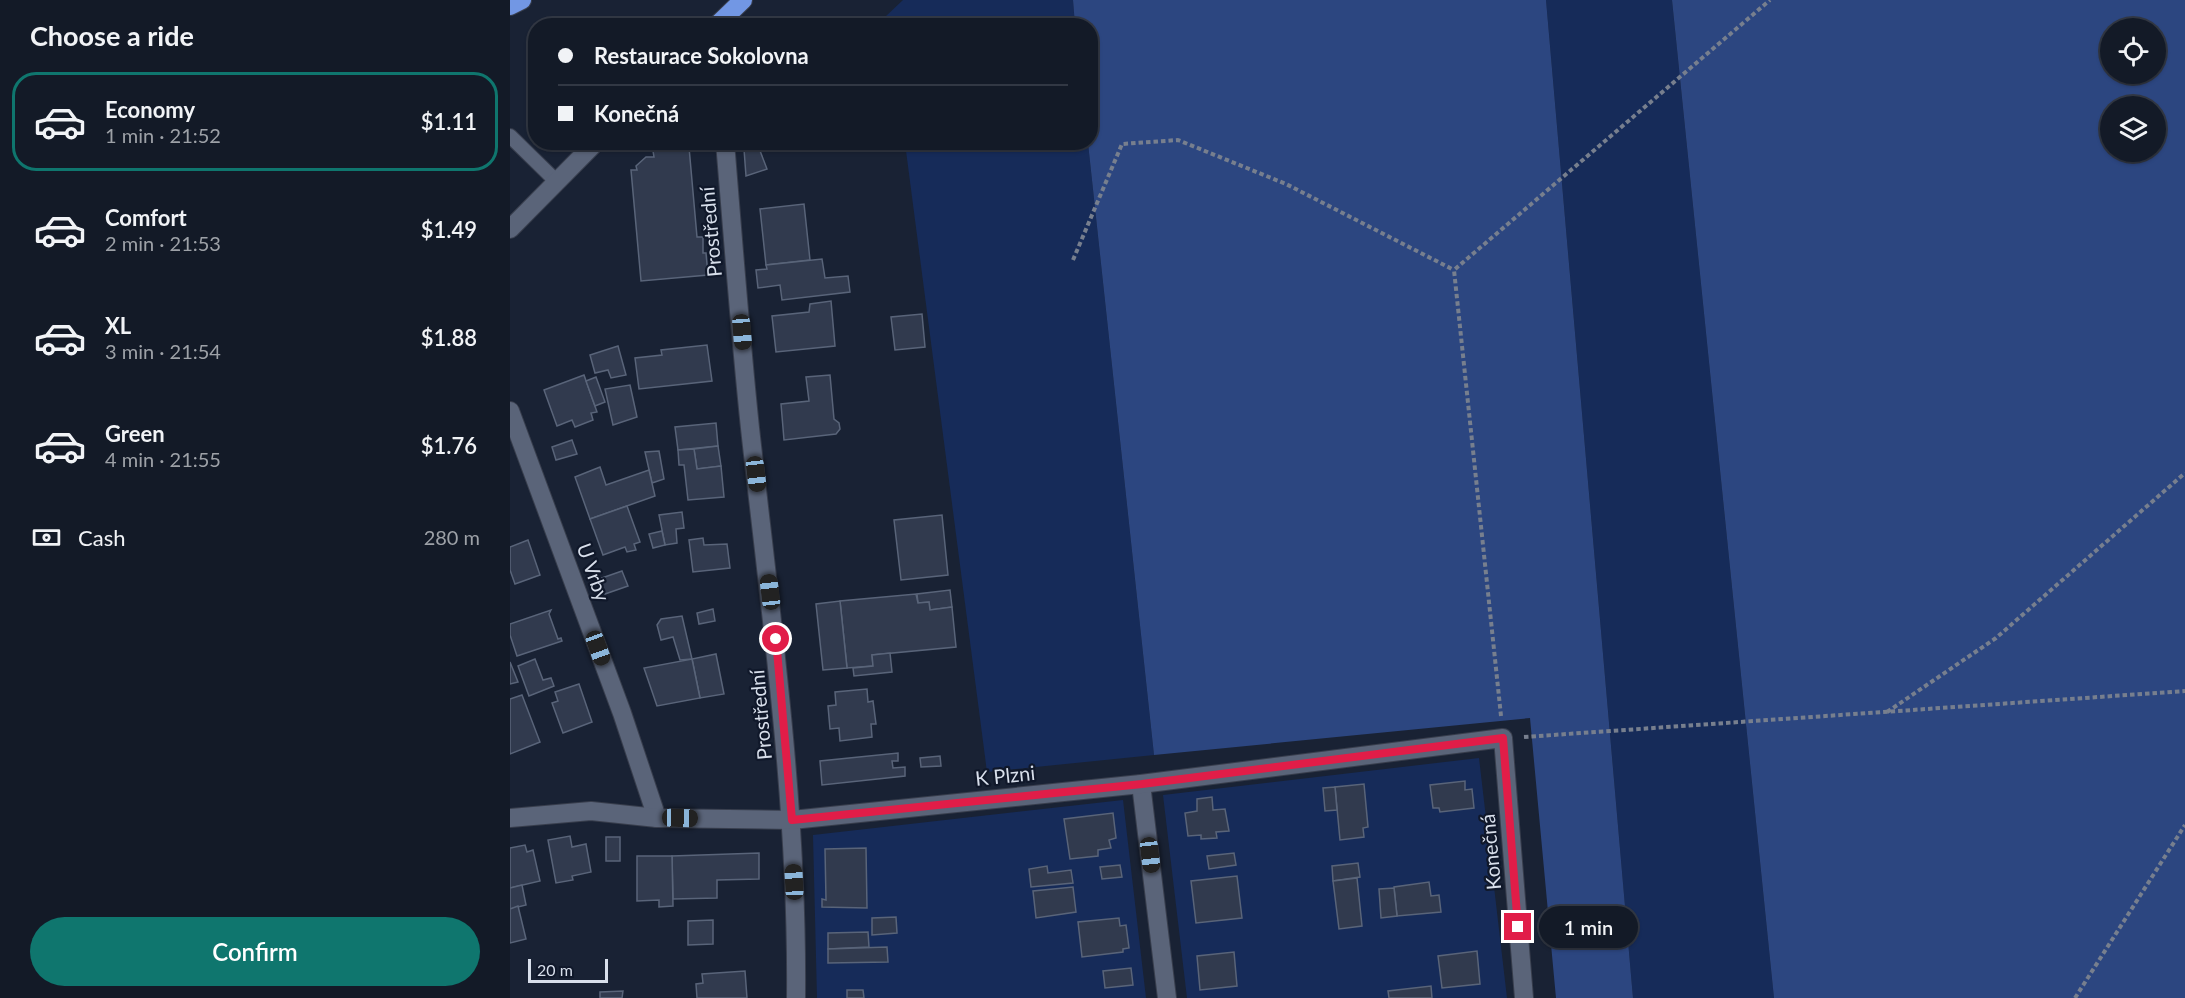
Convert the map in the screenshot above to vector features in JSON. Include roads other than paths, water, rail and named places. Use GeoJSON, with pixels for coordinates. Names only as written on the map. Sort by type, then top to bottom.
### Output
{"type":"FeatureCollection","features":[{"type":"Feature","properties":{"kind":"highway"},"geometry":{"type":"LineString","coordinates":[[510,6],[522,0]]}},
{"type":"Feature","properties":{"kind":"highway"},"geometry":{"type":"LineString","coordinates":[[724,18],[743,0]]}},
{"type":"Feature","properties":{"kind":"street"},"geometry":{"type":"LineString","coordinates":[[510,229],[588,150]]}},
{"type":"Feature","properties":{"kind":"street","name":"Prostřední"},"geometry":{"type":"LineString","coordinates":[[726,150],[750,427],[781,686],[792,820],[796,998]]}},
{"type":"Feature","properties":{"kind":"street","name":"U Vrby"},"geometry":{"type":"LineString","coordinates":[[510,411],[622,713],[657,818]]}},
{"type":"Feature","properties":{"kind":"street","name":"K Plzni"},"geometry":{"type":"LineString","coordinates":[[510,818],[591,811],[657,818],[792,820],[1142,784],[1503,738]]}},
{"type":"Feature","properties":{"kind":"street","name":"Konečná"},"geometry":{"type":"LineString","coordinates":[[1503,738],[1524,998]]}},
{"type":"Feature","properties":{"kind":"street"},"geometry":{"type":"LineString","coordinates":[[1142,784],[1167,998]]}},
{"type":"Feature","properties":{"kind":"lane"},"geometry":{"type":"LineString","coordinates":[[510,136],[557,182]]}}]}
